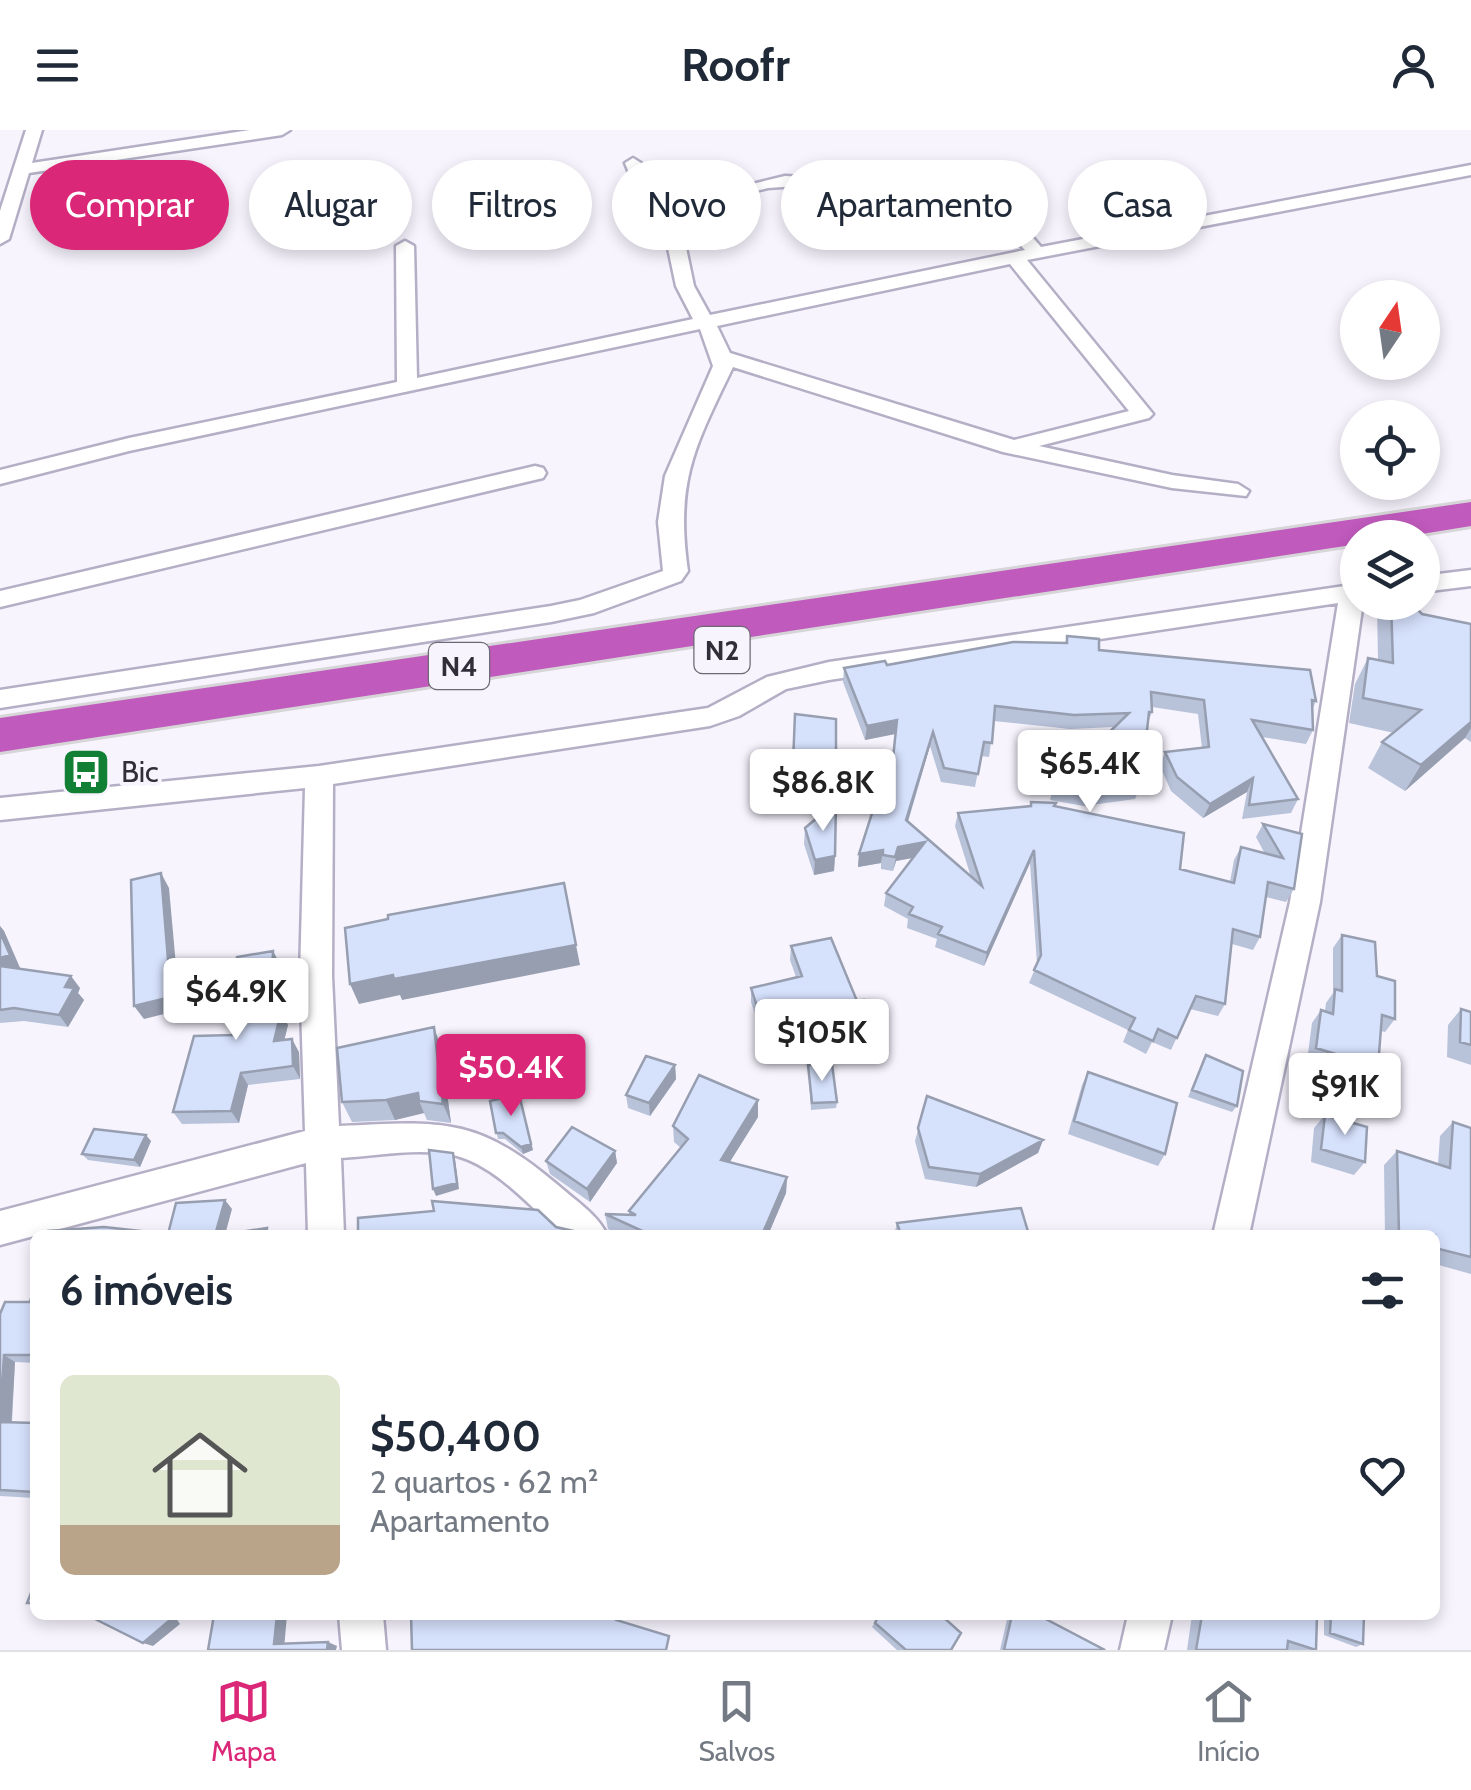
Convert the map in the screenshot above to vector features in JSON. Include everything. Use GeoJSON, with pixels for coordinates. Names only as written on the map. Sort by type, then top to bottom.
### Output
{"type":"FeatureCollection","features":[{"type":"Feature","properties":{"kind":"highway","name":"N4"},"geometry":{"type":"LineString","coordinates":[[0,734],[1471,514]]}},
{"type":"Feature","properties":{"kind":"highway"},"geometry":{"type":"LineString","coordinates":[[1440,543],[1471,539]]}},
{"type":"Feature","properties":{"kind":"highway","name":"N2"},"geometry":{"type":"LineString","coordinates":[[0,762],[330,708],[1340,582]]}},
{"type":"Feature","properties":{"kind":"street"},"geometry":{"type":"LineString","coordinates":[[24,169],[282,130]]}},
{"type":"Feature","properties":{"kind":"street"},"geometry":{"type":"LineString","coordinates":[[0,239],[24,169],[27,140]]}},
{"type":"Feature","properties":{"kind":"street"},"geometry":{"type":"LineString","coordinates":[[0,477],[1036,252],[1229,212],[1471,170]]}},
{"type":"Feature","properties":{"kind":"street"},"geometry":{"type":"LineString","coordinates":[[761,186],[787,180],[846,184],[994,209],[1036,252]]}},
{"type":"Feature","properties":{"kind":"street"},"geometry":{"type":"LineString","coordinates":[[405,250],[407,386]]}},
{"type":"Feature","properties":{"kind":"street"},"geometry":{"type":"LineString","coordinates":[[0,699],[586,608],[612,595],[667,579],[676,571],[670,517],[677,476],[687,441],[723,366],[708,323],[692,303],[684,284],[680,250]]}},
{"type":"Feature","properties":{"kind":"street"},"geometry":{"type":"LineString","coordinates":[[1011,447],[1054,433],[1142,414],[1015,258]]}},
{"type":"Feature","properties":{"kind":"street"},"geometry":{"type":"LineString","coordinates":[[722,357],[1011,447],[1238,492]]}},
{"type":"Feature","properties":{"kind":"street"},"geometry":{"type":"LineString","coordinates":[[0,599],[535,473]]}},
{"type":"Feature","properties":{"kind":"street"},"geometry":{"type":"LineString","coordinates":[[1440,582],[1471,578]]}},
{"type":"Feature","properties":{"kind":"street"},"geometry":{"type":"LineString","coordinates":[[0,809],[319,776],[710,717],[737,709],[783,680],[1340,583]]}},
{"type":"Feature","properties":{"kind":"street"},"geometry":{"type":"LineString","coordinates":[[1232,1230],[1304,902],[1350,620]]}},
{"type":"Feature","properties":{"kind":"street"},"geometry":{"type":"LineString","coordinates":[[319,776],[316,976],[326,1230]]}},
{"type":"Feature","properties":{"kind":"street"},"geometry":{"type":"LineString","coordinates":[[0,1228],[323,1142],[366,1144],[433,1138],[461,1141],[484,1151],[584,1230]]}},
{"type":"Feature","properties":{"kind":"street"},"geometry":{"type":"LineString","coordinates":[[361,1620],[364,1650]]}},
{"type":"Feature","properties":{"kind":"street"},"geometry":{"type":"LineString","coordinates":[[1142,1650],[1149,1620]]}},
{"type":"Feature","properties":{"kind":"building"},"geometry":{"type":"Polygon","coordinates":[[[1440,618],[1471,624],[1471,722],[1421,765],[1382,742],[1421,710],[1363,698],[1368,658],[1393,663],[1392,620],[1440,618]]]}},
{"type":"Feature","properties":{"kind":"building"},"geometry":{"type":"Polygon","coordinates":[[[1067,636],[1099,639],[1099,650],[1310,670],[1316,701],[1312,700],[1313,730],[1252,720],[1298,799],[1249,805],[1253,778],[1210,804],[1177,777],[1165,752],[1209,747],[1204,700],[1151,692],[1152,712],[1141,785],[1089,792],[1054,786],[1129,713],[1074,715],[995,706],[992,743],[984,742],[978,774],[944,768],[933,732],[906,820],[982,886],[958,813],[1031,806],[1031,802],[1056,803],[1054,806],[1184,833],[1180,869],[1234,883],[1241,847],[1283,858],[1263,824],[1302,834],[1294,889],[1268,882],[1260,937],[1233,929],[1225,1004],[1196,996],[1177,1038],[1158,1029],[1153,1041],[1129,1030],[1135,1018],[1034,970],[1041,955],[1034,850],[987,953],[938,934],[942,927],[909,914],[913,907],[886,893],[925,842],[898,847],[895,857],[883,855],[883,850],[859,854],[881,785],[890,787],[897,720],[867,726],[844,668],[885,661],[887,665],[1013,642],[1067,643],[1067,636]]]}},
{"type":"Feature","properties":{"kind":"building"},"geometry":{"type":"Polygon","coordinates":[[[795,714],[836,719],[836,789],[792,788],[795,714]]]}},
{"type":"Feature","properties":{"kind":"building"},"geometry":{"type":"Polygon","coordinates":[[[836,802],[835,856],[815,860],[805,828],[836,802]]]}},
{"type":"Feature","properties":{"kind":"building"},"geometry":{"type":"Polygon","coordinates":[[[161,873],[171,997],[134,1006],[131,880],[161,873]]]}},
{"type":"Feature","properties":{"kind":"building"},"geometry":{"type":"Polygon","coordinates":[[[564,883],[576,945],[350,984],[345,928],[388,919],[388,915],[564,883]]]}},
{"type":"Feature","properties":{"kind":"building"},"geometry":{"type":"Polygon","coordinates":[[[0,932],[10,955],[0,958],[0,932]]]}},
{"type":"Feature","properties":{"kind":"building"},"geometry":{"type":"Polygon","coordinates":[[[1342,935],[1375,942],[1377,976],[1395,981],[1395,1019],[1382,1015],[1378,1067],[1316,1048],[1321,1010],[1333,1014],[1335,989],[1342,991],[1342,935]]]}},
{"type":"Feature","properties":{"kind":"building"},"geometry":{"type":"Polygon","coordinates":[[[831,938],[857,1001],[864,1000],[874,1045],[828,1049],[820,1002],[760,1016],[751,988],[802,976],[791,946],[831,938]]]}},
{"type":"Feature","properties":{"kind":"building"},"geometry":{"type":"Polygon","coordinates":[[[273,951],[271,1012],[281,1012],[274,1041],[292,1039],[293,1066],[241,1073],[231,1111],[173,1112],[194,1036],[233,1035],[237,957],[273,951]]]}},
{"type":"Feature","properties":{"kind":"building"},"geometry":{"type":"Polygon","coordinates":[[[0,966],[71,976],[65,987],[74,988],[59,1015],[14,1008],[0,1010],[0,966]]]}},
{"type":"Feature","properties":{"kind":"building"},"geometry":{"type":"Polygon","coordinates":[[[1461,1009],[1471,1012],[1471,1045],[1460,1042],[1461,1009]]]}},
{"type":"Feature","properties":{"kind":"building"},"geometry":{"type":"Polygon","coordinates":[[[434,1027],[443,1104],[419,1101],[418,1093],[386,1100],[342,1102],[337,1048],[434,1027]]]}},
{"type":"Feature","properties":{"kind":"building"},"geometry":{"type":"Polygon","coordinates":[[[1206,1055],[1243,1071],[1237,1106],[1192,1090],[1206,1055]]]}},
{"type":"Feature","properties":{"kind":"building"},"geometry":{"type":"Polygon","coordinates":[[[646,1056],[675,1065],[649,1103],[626,1095],[646,1056]]]}},
{"type":"Feature","properties":{"kind":"building"},"geometry":{"type":"Polygon","coordinates":[[[832,1064],[837,1102],[812,1103],[808,1065],[832,1064]]]}},
{"type":"Feature","properties":{"kind":"building"},"geometry":{"type":"Polygon","coordinates":[[[1088,1072],[1177,1103],[1165,1154],[1074,1121],[1088,1072]]]}},
{"type":"Feature","properties":{"kind":"building"},"geometry":{"type":"Polygon","coordinates":[[[699,1075],[758,1100],[721,1160],[787,1177],[764,1230],[640,1230],[605,1214],[636,1215],[629,1211],[688,1139],[673,1126],[699,1075]]]}},
{"type":"Feature","properties":{"kind":"building"},"geometry":{"type":"Polygon","coordinates":[[[519,1094],[531,1144],[521,1147],[503,1133],[496,1133],[490,1101],[519,1094]]]}},
{"type":"Feature","properties":{"kind":"building"},"geometry":{"type":"Polygon","coordinates":[[[927,1096],[1043,1140],[980,1174],[929,1167],[918,1128],[927,1096]]]}},
{"type":"Feature","properties":{"kind":"building"},"geometry":{"type":"Polygon","coordinates":[[[1325,1115],[1367,1127],[1365,1162],[1321,1149],[1325,1115]]]}},
{"type":"Feature","properties":{"kind":"building"},"geometry":{"type":"Polygon","coordinates":[[[1453,1122],[1471,1128],[1471,1257],[1440,1249],[1440,1230],[1399,1230],[1397,1151],[1450,1168],[1453,1122]]]}},
{"type":"Feature","properties":{"kind":"building"},"geometry":{"type":"Polygon","coordinates":[[[572,1127],[615,1151],[587,1189],[546,1161],[572,1127]]]}},
{"type":"Feature","properties":{"kind":"building"},"geometry":{"type":"Polygon","coordinates":[[[94,1129],[146,1135],[134,1160],[82,1154],[94,1129]]]}},
{"type":"Feature","properties":{"kind":"building"},"geometry":{"type":"Polygon","coordinates":[[[429,1150],[453,1153],[457,1183],[433,1189],[429,1150]]]}},
{"type":"Feature","properties":{"kind":"building"},"geometry":{"type":"Polygon","coordinates":[[[225,1200],[216,1230],[169,1230],[176,1203],[225,1200]]]}},
{"type":"Feature","properties":{"kind":"building"},"geometry":{"type":"Polygon","coordinates":[[[432,1201],[538,1210],[556,1227],[569,1230],[358,1230],[358,1218],[434,1211],[432,1201]]]}},
{"type":"Feature","properties":{"kind":"building"},"geometry":{"type":"Polygon","coordinates":[[[1021,1208],[1028,1230],[899,1230],[897,1223],[1021,1208]]]}},
{"type":"Feature","properties":{"kind":"building"},"geometry":{"type":"Polygon","coordinates":[[[104,1227],[131,1230],[62,1230],[104,1227]]]}},
{"type":"Feature","properties":{"kind":"building"},"geometry":{"type":"Polygon","coordinates":[[[5,1302],[30,1302],[30,1355],[4,1355],[0,1421],[0,1314],[5,1302]]]}},
{"type":"Feature","properties":{"kind":"building"},"geometry":{"type":"Polygon","coordinates":[[[0,1422],[30,1423],[30,1492],[0,1490],[0,1422]]]}},
{"type":"Feature","properties":{"kind":"building"},"geometry":{"type":"Polygon","coordinates":[[[97,1620],[170,1620],[143,1643],[97,1620]]]}},
{"type":"Feature","properties":{"kind":"building"},"geometry":{"type":"Polygon","coordinates":[[[213,1620],[276,1620],[274,1644],[328,1642],[327,1650],[208,1650],[213,1620]]]}},
{"type":"Feature","properties":{"kind":"building"},"geometry":{"type":"Polygon","coordinates":[[[411,1620],[616,1620],[669,1636],[666,1650],[412,1650],[411,1620]]]}},
{"type":"Feature","properties":{"kind":"building"},"geometry":{"type":"Polygon","coordinates":[[[947,1620],[961,1633],[951,1650],[906,1650],[875,1623],[947,1620]]]}},
{"type":"Feature","properties":{"kind":"building"},"geometry":{"type":"Polygon","coordinates":[[[1011,1620],[1048,1620],[1105,1650],[1004,1650],[1011,1620]]]}},
{"type":"Feature","properties":{"kind":"building"},"geometry":{"type":"Polygon","coordinates":[[[1201,1620],[1317,1620],[1316,1650],[1288,1641],[1287,1650],[1196,1650],[1201,1620]]]}},
{"type":"Feature","properties":{"kind":"building"},"geometry":{"type":"Polygon","coordinates":[[[1331,1620],[1364,1620],[1363,1644],[1330,1633],[1331,1620]]]}},
{"type":"Feature","properties":{"kind":"place","name":"Bic"},"geometry":{"type":"Point","coordinates":[86,772]}}]}
